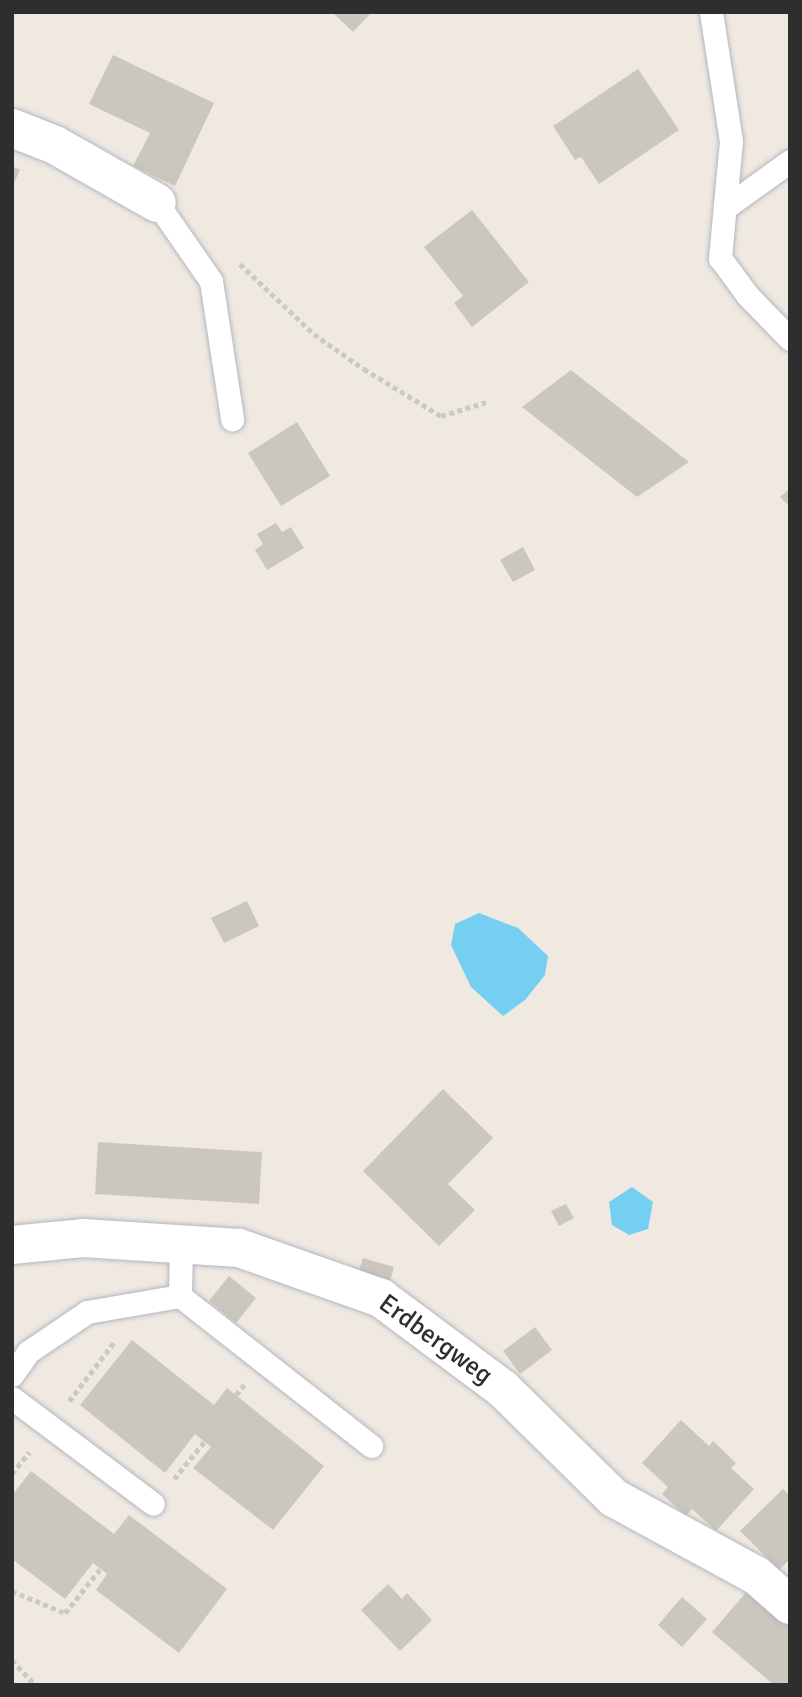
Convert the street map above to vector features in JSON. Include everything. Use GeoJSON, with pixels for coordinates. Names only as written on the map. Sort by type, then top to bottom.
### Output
{"type":"FeatureCollection","features":[{"type":"Feature","properties":{"kind":"street"},"geometry":{"type":"LineString","coordinates":[[12,128],[55,145],[158,203]]}},
{"type":"Feature","properties":{"kind":"street","name":"Erdbergweg"},"geometry":{"type":"LineString","coordinates":[[12,1245],[83,1238],[181,1242],[239,1248],[381,1297],[503,1388],[614,1498],[757,1576],[790,1605]]}},
{"type":"Feature","properties":{"kind":"lane"},"geometry":{"type":"LineString","coordinates":[[710,12],[731,141],[720,258],[748,296],[790,339]]}},
{"type":"Feature","properties":{"kind":"lane"},"geometry":{"type":"LineString","coordinates":[[726,207],[790,161]]}},
{"type":"Feature","properties":{"kind":"lane"},"geometry":{"type":"LineString","coordinates":[[158,203],[211,281],[232,419]]}},
{"type":"Feature","properties":{"kind":"lane"},"geometry":{"type":"LineString","coordinates":[[180,1296],[181,1242]]}},
{"type":"Feature","properties":{"kind":"lane"},"geometry":{"type":"LineString","coordinates":[[12,1376],[28,1352],[87,1312],[180,1296],[371,1446]]}},
{"type":"Feature","properties":{"kind":"lane"},"geometry":{"type":"LineString","coordinates":[[12,1398],[153,1504]]}},
{"type":"Feature","properties":{"kind":"path"},"geometry":{"type":"LineString","coordinates":[[234,259],[314,334],[364,369],[442,416],[486,402]]}},
{"type":"Feature","properties":{"kind":"path"},"geometry":{"type":"LineString","coordinates":[[12,1474],[146,1302]]}},
{"type":"Feature","properties":{"kind":"path"},"geometry":{"type":"LineString","coordinates":[[12,1591],[65,1613],[100,1569]]}},
{"type":"Feature","properties":{"kind":"path"},"geometry":{"type":"LineString","coordinates":[[12,1660],[34,1685]]}},
{"type":"Feature","properties":{"kind":"water"},"geometry":{"type":"Polygon","coordinates":[[[479,913],[518,928],[548,956],[545,975],[525,1000],[503,1016],[471,987],[451,945],[455,924],[479,913]]]}},
{"type":"Feature","properties":{"kind":"water"},"geometry":{"type":"Polygon","coordinates":[[[632,1187],[653,1202],[648,1229],[629,1235],[612,1225],[609,1202],[632,1187]]]}},
{"type":"Feature","properties":{"kind":"building"},"geometry":{"type":"Polygon","coordinates":[[[332,12],[372,12],[353,32],[332,12]]]}},
{"type":"Feature","properties":{"kind":"building"},"geometry":{"type":"Polygon","coordinates":[[[113,55],[214,103],[175,186],[133,166],[150,133],[89,104],[113,55]]]}},
{"type":"Feature","properties":{"kind":"building"},"geometry":{"type":"Polygon","coordinates":[[[638,69],[679,130],[599,184],[581,157],[575,160],[553,126],[638,69]]]}},
{"type":"Feature","properties":{"kind":"building"},"geometry":{"type":"Polygon","coordinates":[[[12,166],[20,170],[12,187],[12,166]]]}},
{"type":"Feature","properties":{"kind":"building"},"geometry":{"type":"Polygon","coordinates":[[[472,210],[529,282],[472,327],[454,303],[463,296],[424,247],[472,210]]]}},
{"type":"Feature","properties":{"kind":"building"},"geometry":{"type":"Polygon","coordinates":[[[571,370],[689,462],[637,497],[522,407],[571,370]]]}},
{"type":"Feature","properties":{"kind":"building"},"geometry":{"type":"Polygon","coordinates":[[[297,422],[330,476],[281,506],[248,453],[297,422]]]}},
{"type":"Feature","properties":{"kind":"building"},"geometry":{"type":"Polygon","coordinates":[[[790,488],[790,507],[780,497],[790,488]]]}},
{"type":"Feature","properties":{"kind":"building"},"geometry":{"type":"Polygon","coordinates":[[[276,523],[282,532],[291,527],[304,548],[267,570],[255,550],[263,544],[257,534],[276,523]]]}},
{"type":"Feature","properties":{"kind":"building"},"geometry":{"type":"Polygon","coordinates":[[[523,547],[535,570],[513,582],[500,560],[523,547]]]}},
{"type":"Feature","properties":{"kind":"building"},"geometry":{"type":"Polygon","coordinates":[[[247,901],[259,926],[224,943],[211,918],[247,901]]]}},
{"type":"Feature","properties":{"kind":"building"},"geometry":{"type":"Polygon","coordinates":[[[443,1089],[493,1138],[448,1184],[475,1210],[439,1246],[363,1171],[443,1089]]]}},
{"type":"Feature","properties":{"kind":"building"},"geometry":{"type":"Polygon","coordinates":[[[98,1142],[262,1152],[259,1204],[95,1194],[98,1142]]]}},
{"type":"Feature","properties":{"kind":"building"},"geometry":{"type":"Polygon","coordinates":[[[566,1204],[574,1218],[559,1226],[551,1211],[566,1204]]]}},
{"type":"Feature","properties":{"kind":"building"},"geometry":{"type":"Polygon","coordinates":[[[363,1258],[394,1267],[388,1288],[356,1279],[363,1258]]]}},
{"type":"Feature","properties":{"kind":"building"},"geometry":{"type":"Polygon","coordinates":[[[229,1276],[256,1298],[236,1323],[209,1301],[229,1276]]]}},
{"type":"Feature","properties":{"kind":"building"},"geometry":{"type":"Polygon","coordinates":[[[535,1327],[552,1350],[520,1374],[503,1351],[535,1327]]]}},
{"type":"Feature","properties":{"kind":"building"},"geometry":{"type":"Polygon","coordinates":[[[132,1340],[214,1405],[227,1388],[324,1466],[273,1530],[193,1468],[211,1447],[195,1434],[165,1473],[80,1405],[132,1340]]]}},
{"type":"Feature","properties":{"kind":"building"},"geometry":{"type":"Polygon","coordinates":[[[681,1420],[709,1446],[713,1441],[736,1463],[731,1468],[754,1489],[716,1531],[692,1509],[686,1516],[662,1494],[668,1487],[642,1463],[681,1420]]]}},
{"type":"Feature","properties":{"kind":"building"},"geometry":{"type":"Polygon","coordinates":[[[31,1471],[114,1534],[129,1515],[227,1589],[179,1653],[96,1590],[107,1574],[93,1563],[65,1599],[12,1559],[12,1495],[31,1471]]]}},
{"type":"Feature","properties":{"kind":"building"},"geometry":{"type":"Polygon","coordinates":[[[783,1489],[790,1496],[790,1559],[779,1570],[740,1531],[783,1489]]]}},
{"type":"Feature","properties":{"kind":"building"},"geometry":{"type":"Polygon","coordinates":[[[388,1584],[402,1599],[407,1593],[432,1620],[400,1651],[361,1610],[388,1584]]]}},
{"type":"Feature","properties":{"kind":"building"},"geometry":{"type":"Polygon","coordinates":[[[749,1589],[790,1624],[790,1685],[774,1685],[712,1632],[749,1589]]]}},
{"type":"Feature","properties":{"kind":"building"},"geometry":{"type":"Polygon","coordinates":[[[682,1597],[707,1619],[682,1647],[658,1625],[682,1597]]]}}]}
